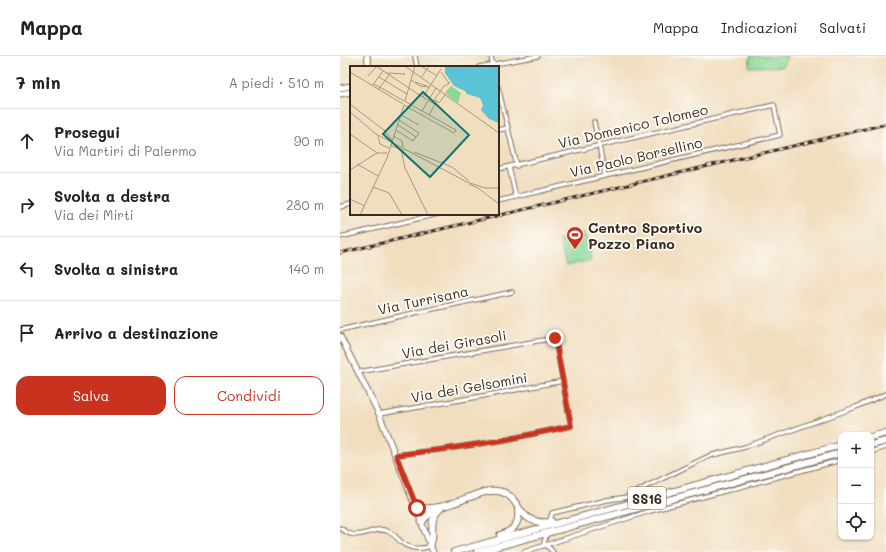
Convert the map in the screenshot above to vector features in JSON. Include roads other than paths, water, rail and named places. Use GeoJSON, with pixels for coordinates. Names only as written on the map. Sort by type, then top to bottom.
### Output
{"type":"FeatureCollection","features":[{"type":"Feature","properties":{"kind":"highway"},"geometry":{"type":"LineString","coordinates":[[874,436],[886,433]]}},
{"type":"Feature","properties":{"kind":"highway"},"geometry":{"type":"LineString","coordinates":[[874,444],[886,441]]}},
{"type":"Feature","properties":{"kind":"highway","name":"SS16"},"geometry":{"type":"LineString","coordinates":[[456,551],[838,446]]}},
{"type":"Feature","properties":{"kind":"highway","name":"SS16"},"geometry":{"type":"LineString","coordinates":[[477,552],[838,454]]}},
{"type":"Feature","properties":{"kind":"highway","name":"SS16"},"geometry":{"type":"LineString","coordinates":[[417,508],[442,507],[482,493],[496,490],[507,493],[529,520],[537,522],[569,520]]}},
{"type":"Feature","properties":{"kind":"highway"},"geometry":{"type":"LineString","coordinates":[[422,522],[433,518],[442,507]]}},
{"type":"Feature","properties":{"kind":"highway"},"geometry":{"type":"LineString","coordinates":[[422,522],[435,508]]}},
{"type":"Feature","properties":{"kind":"highway","name":"SS16"},"geometry":{"type":"LineString","coordinates":[[456,551],[467,545],[511,531],[519,516],[518,508]]}},
{"type":"Feature","properties":{"kind":"highway"},"geometry":{"type":"LineString","coordinates":[[431,549],[433,518]]}},
{"type":"Feature","properties":{"kind":"street"},"geometry":{"type":"LineString","coordinates":[[367,56],[369,66]]}},
{"type":"Feature","properties":{"kind":"street"},"geometry":{"type":"LineString","coordinates":[[415,56],[417,66]]}},
{"type":"Feature","properties":{"kind":"street"},"geometry":{"type":"LineString","coordinates":[[491,56],[493,66],[538,56]]}},
{"type":"Feature","properties":{"kind":"street"},"geometry":{"type":"LineString","coordinates":[[340,88],[350,86]]}},
{"type":"Feature","properties":{"kind":"street"},"geometry":{"type":"LineString","coordinates":[[499,91],[517,166]]}},
{"type":"Feature","properties":{"kind":"street"},"geometry":{"type":"LineString","coordinates":[[340,94],[350,92]]}},
{"type":"Feature","properties":{"kind":"street","name":"Via Paolo Borsellino"},"geometry":{"type":"LineString","coordinates":[[499,201],[780,135],[774,105]]}},
{"type":"Feature","properties":{"kind":"street","name":"Via Domenico Tolomeo"},"geometry":{"type":"LineString","coordinates":[[499,169],[517,166],[774,105]]}},
{"type":"Feature","properties":{"kind":"street"},"geometry":{"type":"LineString","coordinates":[[594,122],[605,175]]}},
{"type":"Feature","properties":{"kind":"street"},"geometry":{"type":"LineString","coordinates":[[499,130],[508,128]]}},
{"type":"Feature","properties":{"kind":"street"},"geometry":{"type":"LineString","coordinates":[[509,167],[516,197]]}},
{"type":"Feature","properties":{"kind":"street"},"geometry":{"type":"LineString","coordinates":[[340,207],[350,204]]}},
{"type":"Feature","properties":{"kind":"street"},"geometry":{"type":"LineString","coordinates":[[340,237],[426,215]]}},
{"type":"Feature","properties":{"kind":"street","name":"Via Turrisana"},"geometry":{"type":"LineString","coordinates":[[340,330],[512,292]]}},
{"type":"Feature","properties":{"kind":"street"},"geometry":{"type":"LineString","coordinates":[[340,336],[379,414],[417,508],[431,549],[411,548],[402,544],[388,531],[379,529],[352,534],[340,528]]}},
{"type":"Feature","properties":{"kind":"street","name":"Via dei Girasoli"},"geometry":{"type":"LineString","coordinates":[[358,372],[555,338],[563,381]]}},
{"type":"Feature","properties":{"kind":"street"},"geometry":{"type":"LineString","coordinates":[[396,455],[504,440],[571,426],[563,381]]}},
{"type":"Feature","properties":{"kind":"street","name":"Via dei Gelsomini"},"geometry":{"type":"LineString","coordinates":[[379,414],[563,381]]}},
{"type":"Feature","properties":{"kind":"street"},"geometry":{"type":"LineString","coordinates":[[550,520],[552,513],[607,500],[628,498],[647,486],[709,456],[745,447],[856,407],[886,394]]}},
{"type":"Feature","properties":{"kind":"street"},"geometry":{"type":"LineString","coordinates":[[874,451],[886,447]]}},
{"type":"Feature","properties":{"kind":"street"},"geometry":{"type":"LineString","coordinates":[[524,552],[650,511],[838,461]]}},
{"type":"Feature","properties":{"kind":"street"},"geometry":{"type":"LineString","coordinates":[[544,546],[546,536]]}},
{"type":"Feature","properties":{"kind":"street"},"geometry":{"type":"LineString","coordinates":[[544,546],[553,552]]}},
{"type":"Feature","properties":{"kind":"railway"},"geometry":{"type":"LineString","coordinates":[[340,253],[886,124]]}},
{"type":"Feature","properties":{"kind":"place","name":"Centro Sportivo Pozzo Piano"},"geometry":{"type":"Point","coordinates":[575,250]}}]}
